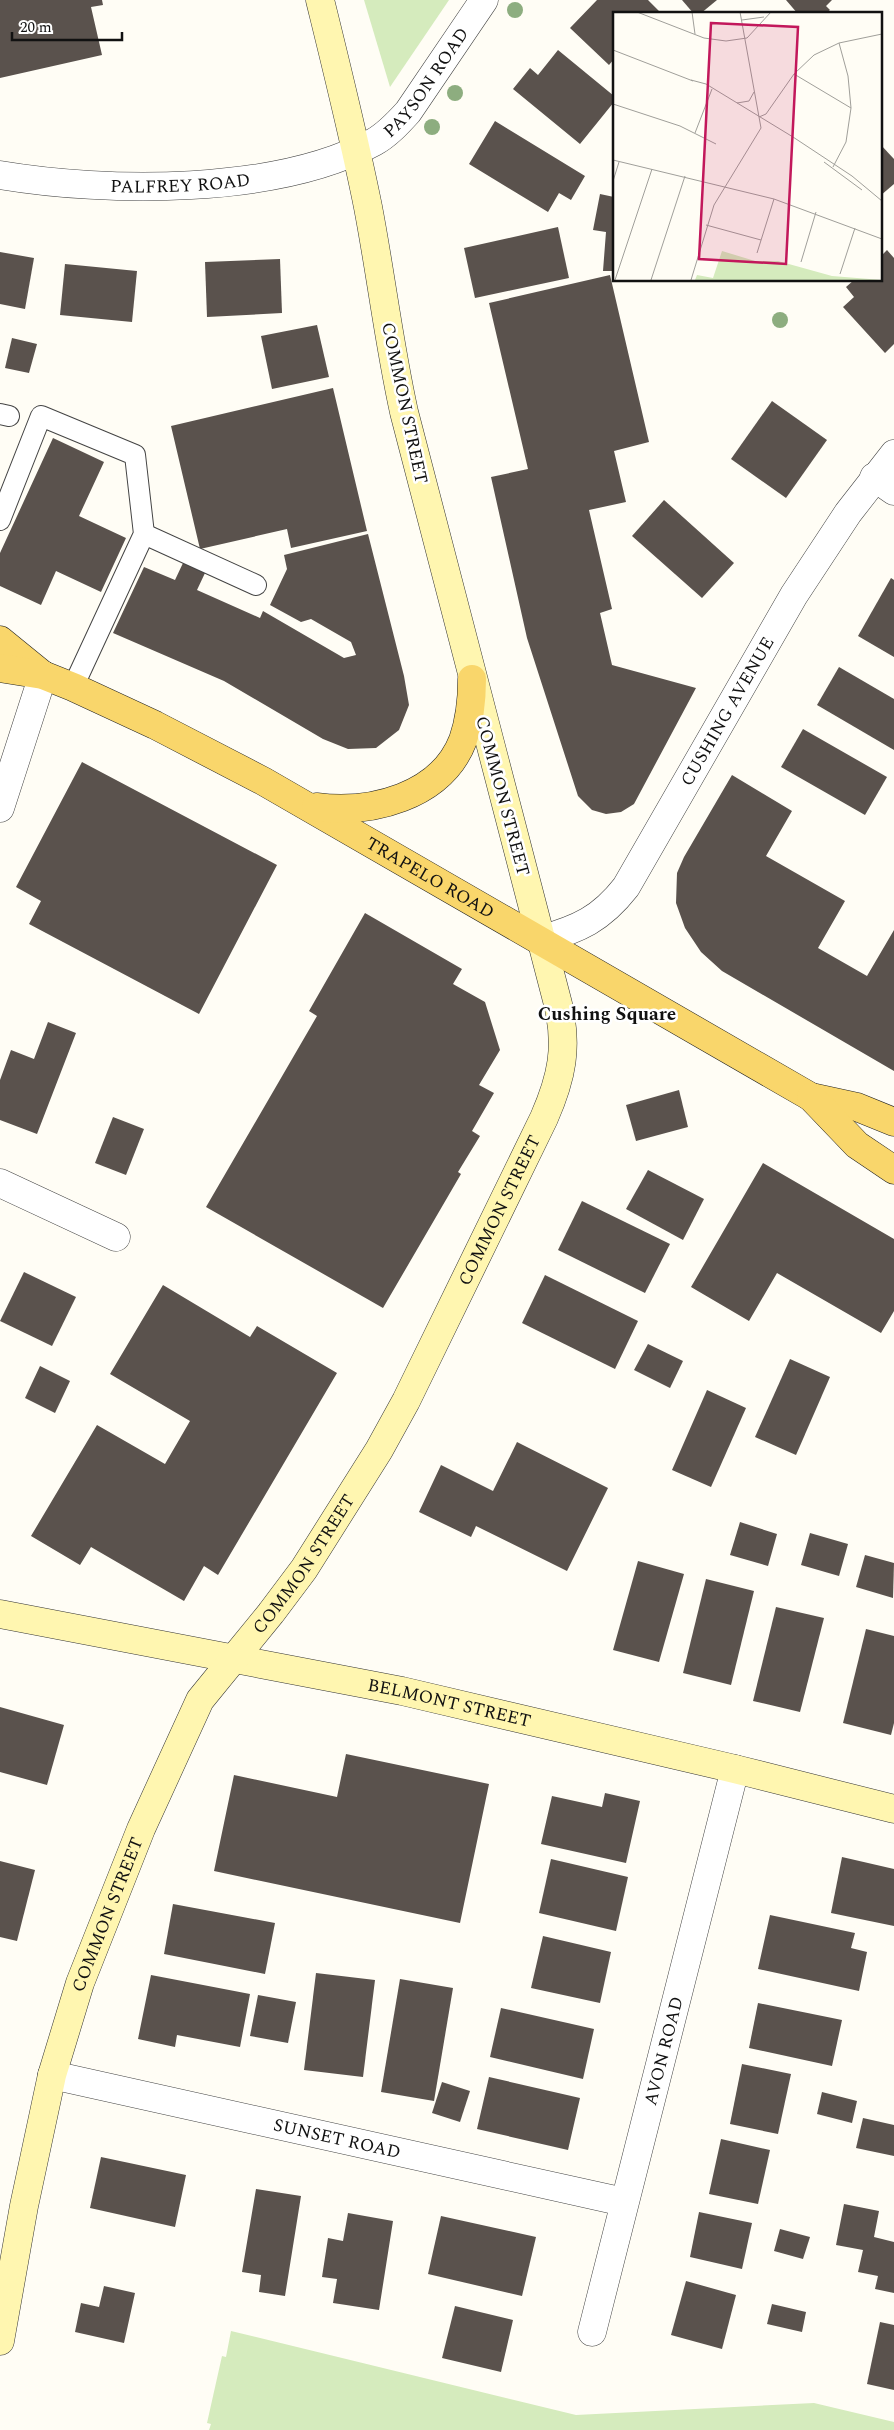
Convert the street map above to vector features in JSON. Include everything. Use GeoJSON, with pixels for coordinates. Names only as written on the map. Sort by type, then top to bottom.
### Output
{"type":"FeatureCollection","features":[{"type":"Feature","properties":{"kind":"main road","name":"COMMON STREET"},"geometry":{"type":"LineString","coordinates":[[0,2341],[31,2171],[52,2075],[87,1965],[140,1829],[192,1714],[208,1689],[304,1568],[379,1450],[406,1401],[551,1102],[562,1068],[564,1043],[561,1016],[404,412],[356,150],[320,0]]}},
{"type":"Feature","properties":{"kind":"main road","name":"TRAPELO ROAD"},"geometry":{"type":"LineString","coordinates":[[0,640],[43,675]]}},
{"type":"Feature","properties":{"kind":"main road","name":"TRAPELO ROAD"},"geometry":{"type":"LineString","coordinates":[[0,668],[43,675],[72,687],[155,725],[308,806],[811,1097],[857,1145],[894,1170]]}},
{"type":"Feature","properties":{"kind":"main road"},"geometry":{"type":"LineString","coordinates":[[308,806],[354,809],[375,806],[414,793],[443,772],[463,740],[472,701],[472,679]]}},
{"type":"Feature","properties":{"kind":"main road","name":"TRAPELO ROAD"},"geometry":{"type":"LineString","coordinates":[[811,1097],[857,1107],[894,1122]]}},
{"type":"Feature","properties":{"kind":"main road","name":"BELMONT STREET"},"geometry":{"type":"LineString","coordinates":[[0,1614],[402,1691],[735,1769],[894,1809]]}},
{"type":"Feature","properties":{"kind":"street","name":"PAYSON ROAD"},"geometry":{"type":"LineString","coordinates":[[356,150],[375,141],[394,127],[408,112],[484,0]]}},
{"type":"Feature","properties":{"kind":"street","name":"PALFREY ROAD"},"geometry":{"type":"LineString","coordinates":[[0,175],[59,184],[94,185],[166,185],[238,181],[294,171],[356,150]]}},
{"type":"Feature","properties":{"kind":"street","name":"CUSHING AVENUE"},"geometry":{"type":"LineString","coordinates":[[540,940],[584,925],[614,902],[626,887],[794,595],[884,484],[894,454]]}},
{"type":"Feature","properties":{"kind":"street"},"geometry":{"type":"LineString","coordinates":[[0,808],[43,675]]}},
{"type":"Feature","properties":{"kind":"street"},"geometry":{"type":"LineString","coordinates":[[0,1183],[116,1237]]}},
{"type":"Feature","properties":{"kind":"street","name":"AVON ROAD"},"geometry":{"type":"LineString","coordinates":[[592,2332],[735,1769]]}},
{"type":"Feature","properties":{"kind":"street","name":"SUNSET ROAD"},"geometry":{"type":"LineString","coordinates":[[52,2075],[624,2202]]}},
{"type":"Feature","properties":{"kind":"lane"},"geometry":{"type":"LineString","coordinates":[[0,520],[41,416],[135,455],[144,534],[72,687]]}},
{"type":"Feature","properties":{"kind":"lane"},"geometry":{"type":"LineString","coordinates":[[144,534],[256,585]]}},
{"type":"Feature","properties":{"kind":"green space"},"geometry":{"type":"Polygon","coordinates":[[[364,0],[449,0],[390,87],[364,0]]]}},
{"type":"Feature","properties":{"kind":"green space"},"geometry":{"type":"Polygon","coordinates":[[[231,2331],[576,2415],[814,2403],[894,2422],[894,2430],[209,2430],[211,2424],[207,2423],[222,2356],[226,2357],[231,2331]]]}},
{"type":"Feature","properties":{"kind":"building"},"geometry":{"type":"Polygon","coordinates":[[[0,0],[102,0],[103,5],[91,7],[102,55],[0,78],[0,0]]]}},
{"type":"Feature","properties":{"kind":"building"},"geometry":{"type":"Polygon","coordinates":[[[597,0],[648,0],[660,12],[613,12],[613,60],[609,65],[570,28],[597,0]]]}},
{"type":"Feature","properties":{"kind":"building"},"geometry":{"type":"Polygon","coordinates":[[[682,0],[717,0],[702,12],[692,12],[682,0]]]}},
{"type":"Feature","properties":{"kind":"building"},"geometry":{"type":"Polygon","coordinates":[[[786,0],[832,0],[826,6],[830,10],[828,12],[796,12],[786,0]]]}},
{"type":"Feature","properties":{"kind":"building"},"geometry":{"type":"Polygon","coordinates":[[[558,50],[613,95],[613,103],[580,144],[513,89],[530,68],[538,75],[558,50]]]}},
{"type":"Feature","properties":{"kind":"building"},"geometry":{"type":"Polygon","coordinates":[[[495,121],[585,176],[571,200],[559,193],[548,212],[469,164],[495,121]]]}},
{"type":"Feature","properties":{"kind":"building"},"geometry":{"type":"Polygon","coordinates":[[[882,146],[894,159],[894,184],[882,194],[882,146]]]}},
{"type":"Feature","properties":{"kind":"building"},"geometry":{"type":"Polygon","coordinates":[[[600,194],[613,197],[613,271],[603,271],[606,232],[593,230],[600,194]]]}},
{"type":"Feature","properties":{"kind":"building"},"geometry":{"type":"Polygon","coordinates":[[[558,227],[569,278],[475,298],[464,248],[558,227]]]}},
{"type":"Feature","properties":{"kind":"building"},"geometry":{"type":"Polygon","coordinates":[[[887,250],[894,258],[894,344],[885,353],[843,307],[854,297],[846,287],[853,281],[882,281],[882,255],[887,250]]]}},
{"type":"Feature","properties":{"kind":"building"},"geometry":{"type":"Polygon","coordinates":[[[0,252],[34,258],[25,309],[0,304],[0,252]]]}},
{"type":"Feature","properties":{"kind":"building"},"geometry":{"type":"Polygon","coordinates":[[[280,259],[282,313],[207,317],[205,262],[280,259]]]}},
{"type":"Feature","properties":{"kind":"building"},"geometry":{"type":"Polygon","coordinates":[[[65,264],[137,271],[132,322],[60,315],[65,264]]]}},
{"type":"Feature","properties":{"kind":"building"},"geometry":{"type":"Polygon","coordinates":[[[610,275],[649,442],[614,451],[626,502],[589,510],[612,609],[600,613],[612,665],[696,688],[634,804],[621,812],[606,814],[592,810],[578,796],[527,638],[491,477],[528,469],[489,303],[610,275]]]}},
{"type":"Feature","properties":{"kind":"building"},"geometry":{"type":"Polygon","coordinates":[[[317,325],[329,377],[272,389],[261,336],[317,325]]]}},
{"type":"Feature","properties":{"kind":"building"},"geometry":{"type":"Polygon","coordinates":[[[12,338],[37,344],[29,373],[5,368],[12,338]]]}},
{"type":"Feature","properties":{"kind":"building"},"geometry":{"type":"Polygon","coordinates":[[[333,388],[367,531],[291,548],[287,529],[200,549],[171,426],[333,388]]]}},
{"type":"Feature","properties":{"kind":"building"},"geometry":{"type":"Polygon","coordinates":[[[772,401],[827,440],[786,498],[731,459],[772,401]]]}},
{"type":"Feature","properties":{"kind":"building"},"geometry":{"type":"Polygon","coordinates":[[[53,438],[104,462],[79,516],[126,538],[101,592],[56,571],[41,605],[0,586],[0,553],[53,438]]]}},
{"type":"Feature","properties":{"kind":"building"},"geometry":{"type":"Polygon","coordinates":[[[664,500],[734,563],[702,598],[632,536],[664,500]]]}},
{"type":"Feature","properties":{"kind":"building"},"geometry":{"type":"Polygon","coordinates":[[[368,534],[404,676],[409,705],[399,730],[376,748],[348,749],[323,739],[224,681],[113,633],[144,567],[175,580],[183,563],[205,573],[197,590],[260,618],[263,611],[344,658],[356,655],[351,642],[311,619],[301,622],[270,605],[287,569],[284,555],[368,534]]]}},
{"type":"Feature","properties":{"kind":"building"},"geometry":{"type":"Polygon","coordinates":[[[891,578],[894,580],[894,657],[858,636],[891,578]]]}},
{"type":"Feature","properties":{"kind":"building"},"geometry":{"type":"Polygon","coordinates":[[[839,667],[894,699],[894,750],[817,705],[839,667]]]}},
{"type":"Feature","properties":{"kind":"building"},"geometry":{"type":"Polygon","coordinates":[[[803,729],[887,777],[865,815],[781,767],[803,729]]]}},
{"type":"Feature","properties":{"kind":"building"},"geometry":{"type":"Polygon","coordinates":[[[82,762],[277,865],[199,1014],[29,924],[41,901],[16,887],[82,762]]]}},
{"type":"Feature","properties":{"kind":"building"},"geometry":{"type":"Polygon","coordinates":[[[732,775],[792,811],[766,856],[845,901],[818,948],[867,976],[894,930],[894,1071],[722,971],[701,952],[685,928],[676,903],[677,873],[684,857],[732,775]]]}},
{"type":"Feature","properties":{"kind":"building"},"geometry":{"type":"Polygon","coordinates":[[[365,913],[462,969],[453,984],[485,1002],[500,1050],[479,1085],[494,1093],[472,1131],[480,1136],[458,1172],[461,1174],[383,1308],[206,1207],[317,1016],[309,1011],[365,913]]]}},
{"type":"Feature","properties":{"kind":"building"},"geometry":{"type":"Polygon","coordinates":[[[48,1022],[76,1033],[37,1134],[0,1120],[0,1080],[11,1050],[34,1059],[48,1022]]]}},
{"type":"Feature","properties":{"kind":"building"},"geometry":{"type":"Polygon","coordinates":[[[679,1090],[688,1127],[636,1141],[626,1105],[679,1090]]]}},
{"type":"Feature","properties":{"kind":"building"},"geometry":{"type":"Polygon","coordinates":[[[113,1117],[144,1129],[126,1175],[95,1163],[113,1117]]]}},
{"type":"Feature","properties":{"kind":"building"},"geometry":{"type":"Polygon","coordinates":[[[763,1163],[894,1239],[894,1311],[881,1333],[777,1273],[749,1321],[691,1287],[763,1163]]]}},
{"type":"Feature","properties":{"kind":"building"},"geometry":{"type":"Polygon","coordinates":[[[648,1170],[704,1199],[683,1240],[626,1209],[648,1170]]]}},
{"type":"Feature","properties":{"kind":"building"},"geometry":{"type":"Polygon","coordinates":[[[582,1201],[670,1244],[645,1293],[558,1250],[582,1201]]]}},
{"type":"Feature","properties":{"kind":"building"},"geometry":{"type":"Polygon","coordinates":[[[24,1272],[76,1297],[52,1346],[0,1321],[24,1272]]]}},
{"type":"Feature","properties":{"kind":"building"},"geometry":{"type":"Polygon","coordinates":[[[545,1275],[638,1321],[615,1369],[522,1323],[545,1275]]]}},
{"type":"Feature","properties":{"kind":"building"},"geometry":{"type":"Polygon","coordinates":[[[163,1285],[250,1337],[257,1326],[337,1373],[218,1575],[204,1566],[184,1601],[91,1547],[80,1565],[31,1536],[97,1425],[165,1464],[190,1421],[110,1374],[163,1285]]]}},
{"type":"Feature","properties":{"kind":"building"},"geometry":{"type":"Polygon","coordinates":[[[648,1344],[683,1361],[670,1388],[634,1370],[648,1344]]]}},
{"type":"Feature","properties":{"kind":"building"},"geometry":{"type":"Polygon","coordinates":[[[790,1359],[830,1377],[796,1455],[755,1437],[790,1359]]]}},
{"type":"Feature","properties":{"kind":"building"},"geometry":{"type":"Polygon","coordinates":[[[40,1366],[70,1381],[55,1413],[25,1398],[40,1366]]]}},
{"type":"Feature","properties":{"kind":"building"},"geometry":{"type":"Polygon","coordinates":[[[707,1390],[746,1408],[711,1487],[672,1470],[707,1390]]]}},
{"type":"Feature","properties":{"kind":"building"},"geometry":{"type":"Polygon","coordinates":[[[517,1442],[608,1488],[567,1571],[476,1526],[471,1537],[419,1512],[441,1465],[493,1491],[517,1442]]]}},
{"type":"Feature","properties":{"kind":"building"},"geometry":{"type":"Polygon","coordinates":[[[740,1522],[777,1534],[768,1566],[730,1555],[740,1522]]]}},
{"type":"Feature","properties":{"kind":"building"},"geometry":{"type":"Polygon","coordinates":[[[810,1533],[848,1544],[839,1576],[801,1565],[810,1533]]]}},
{"type":"Feature","properties":{"kind":"building"},"geometry":{"type":"Polygon","coordinates":[[[865,1555],[894,1563],[893,1598],[856,1587],[865,1555]]]}},
{"type":"Feature","properties":{"kind":"building"},"geometry":{"type":"Polygon","coordinates":[[[638,1561],[684,1574],[659,1662],[613,1650],[638,1561]]]}},
{"type":"Feature","properties":{"kind":"building"},"geometry":{"type":"Polygon","coordinates":[[[706,1579],[754,1591],[731,1685],[683,1673],[706,1579]]]}},
{"type":"Feature","properties":{"kind":"building"},"geometry":{"type":"Polygon","coordinates":[[[776,1607],[824,1618],[800,1712],[753,1701],[776,1607]]]}},
{"type":"Feature","properties":{"kind":"building"},"geometry":{"type":"Polygon","coordinates":[[[866,1629],[894,1636],[894,1723],[891,1735],[843,1723],[866,1629]]]}},
{"type":"Feature","properties":{"kind":"building"},"geometry":{"type":"Polygon","coordinates":[[[0,1707],[64,1725],[47,1785],[0,1772],[0,1707]]]}},
{"type":"Feature","properties":{"kind":"building"},"geometry":{"type":"Polygon","coordinates":[[[346,1754],[489,1784],[460,1923],[214,1871],[234,1775],[337,1797],[346,1754]]]}},
{"type":"Feature","properties":{"kind":"building"},"geometry":{"type":"Polygon","coordinates":[[[605,1793],[640,1801],[626,1863],[541,1844],[552,1796],[602,1807],[605,1793]]]}},
{"type":"Feature","properties":{"kind":"building"},"geometry":{"type":"Polygon","coordinates":[[[842,1857],[894,1869],[894,1926],[831,1913],[842,1857]]]}},
{"type":"Feature","properties":{"kind":"building"},"geometry":{"type":"Polygon","coordinates":[[[551,1859],[628,1877],[616,1931],[539,1913],[551,1859]]]}},
{"type":"Feature","properties":{"kind":"building"},"geometry":{"type":"Polygon","coordinates":[[[0,1861],[35,1870],[17,1941],[0,1937],[0,1861]]]}},
{"type":"Feature","properties":{"kind":"building"},"geometry":{"type":"Polygon","coordinates":[[[173,1904],[275,1923],[265,1974],[164,1954],[173,1904]]]}},
{"type":"Feature","properties":{"kind":"building"},"geometry":{"type":"Polygon","coordinates":[[[770,1915],[855,1933],[851,1948],[867,1952],[859,1991],[758,1969],[770,1915]]]}},
{"type":"Feature","properties":{"kind":"building"},"geometry":{"type":"Polygon","coordinates":[[[543,1936],[611,1952],[600,2003],[531,1988],[543,1936]]]}},
{"type":"Feature","properties":{"kind":"building"},"geometry":{"type":"Polygon","coordinates":[[[316,1973],[375,1980],[363,2077],[304,2070],[316,1973]]]}},
{"type":"Feature","properties":{"kind":"building"},"geometry":{"type":"Polygon","coordinates":[[[151,1975],[250,1994],[240,2047],[177,2035],[175,2047],[138,2039],[151,1975]]]}},
{"type":"Feature","properties":{"kind":"building"},"geometry":{"type":"Polygon","coordinates":[[[400,1979],[453,1988],[434,2101],[381,2092],[400,1979]]]}},
{"type":"Feature","properties":{"kind":"building"},"geometry":{"type":"Polygon","coordinates":[[[258,1995],[296,2002],[288,2043],[250,2036],[258,1995]]]}},
{"type":"Feature","properties":{"kind":"building"},"geometry":{"type":"Polygon","coordinates":[[[758,2003],[842,2020],[832,2066],[749,2048],[758,2003]]]}},
{"type":"Feature","properties":{"kind":"building"},"geometry":{"type":"Polygon","coordinates":[[[501,2008],[594,2029],[583,2079],[490,2057],[501,2008]]]}},
{"type":"Feature","properties":{"kind":"building"},"geometry":{"type":"Polygon","coordinates":[[[742,2064],[791,2074],[778,2134],[730,2124],[742,2064]]]}},
{"type":"Feature","properties":{"kind":"building"},"geometry":{"type":"Polygon","coordinates":[[[489,2077],[580,2098],[568,2150],[477,2129],[489,2077]]]}},
{"type":"Feature","properties":{"kind":"building"},"geometry":{"type":"Polygon","coordinates":[[[442,2082],[470,2091],[460,2122],[432,2113],[442,2082]]]}},
{"type":"Feature","properties":{"kind":"building"},"geometry":{"type":"Polygon","coordinates":[[[822,2092],[857,2101],[852,2123],[817,2114],[822,2092]]]}},
{"type":"Feature","properties":{"kind":"building"},"geometry":{"type":"Polygon","coordinates":[[[863,2118],[894,2125],[894,2156],[856,2148],[863,2118]]]}},
{"type":"Feature","properties":{"kind":"building"},"geometry":{"type":"Polygon","coordinates":[[[721,2139],[770,2150],[758,2204],[709,2194],[721,2139]]]}},
{"type":"Feature","properties":{"kind":"building"},"geometry":{"type":"Polygon","coordinates":[[[101,2157],[186,2175],[175,2227],[90,2208],[101,2157]]]}},
{"type":"Feature","properties":{"kind":"building"},"geometry":{"type":"Polygon","coordinates":[[[256,2189],[301,2196],[285,2296],[259,2292],[261,2275],[242,2272],[256,2189]]]}},
{"type":"Feature","properties":{"kind":"building"},"geometry":{"type":"Polygon","coordinates":[[[844,2204],[879,2211],[874,2237],[894,2242],[894,2293],[875,2289],[878,2276],[858,2272],[863,2250],[836,2245],[844,2204]]]}},
{"type":"Feature","properties":{"kind":"building"},"geometry":{"type":"Polygon","coordinates":[[[699,2212],[752,2223],[742,2269],[690,2257],[699,2212]]]}},
{"type":"Feature","properties":{"kind":"building"},"geometry":{"type":"Polygon","coordinates":[[[348,2213],[393,2221],[379,2310],[333,2303],[337,2279],[322,2277],[328,2238],[343,2241],[348,2213]]]}},
{"type":"Feature","properties":{"kind":"building"},"geometry":{"type":"Polygon","coordinates":[[[441,2216],[536,2237],[522,2296],[428,2274],[441,2216]]]}},
{"type":"Feature","properties":{"kind":"building"},"geometry":{"type":"Polygon","coordinates":[[[780,2229],[810,2237],[803,2259],[774,2251],[780,2229]]]}},
{"type":"Feature","properties":{"kind":"building"},"geometry":{"type":"Polygon","coordinates":[[[686,2281],[736,2295],[722,2349],[671,2335],[686,2281]]]}},
{"type":"Feature","properties":{"kind":"building"},"geometry":{"type":"Polygon","coordinates":[[[104,2286],[135,2293],[124,2343],[75,2332],[81,2303],[99,2307],[104,2286]]]}},
{"type":"Feature","properties":{"kind":"building"},"geometry":{"type":"Polygon","coordinates":[[[772,2304],[806,2312],[802,2332],[767,2324],[772,2304]]]}},
{"type":"Feature","properties":{"kind":"building"},"geometry":{"type":"Polygon","coordinates":[[[455,2306],[513,2320],[501,2372],[442,2358],[455,2306]]]}},
{"type":"Feature","properties":{"kind":"building"},"geometry":{"type":"Polygon","coordinates":[[[880,2322],[894,2325],[894,2390],[867,2384],[880,2322]]]}},
{"type":"Feature","properties":{"kind":"district","name":"Cushing Square"},"geometry":{"type":"Point","coordinates":[607,1013]}}]}
